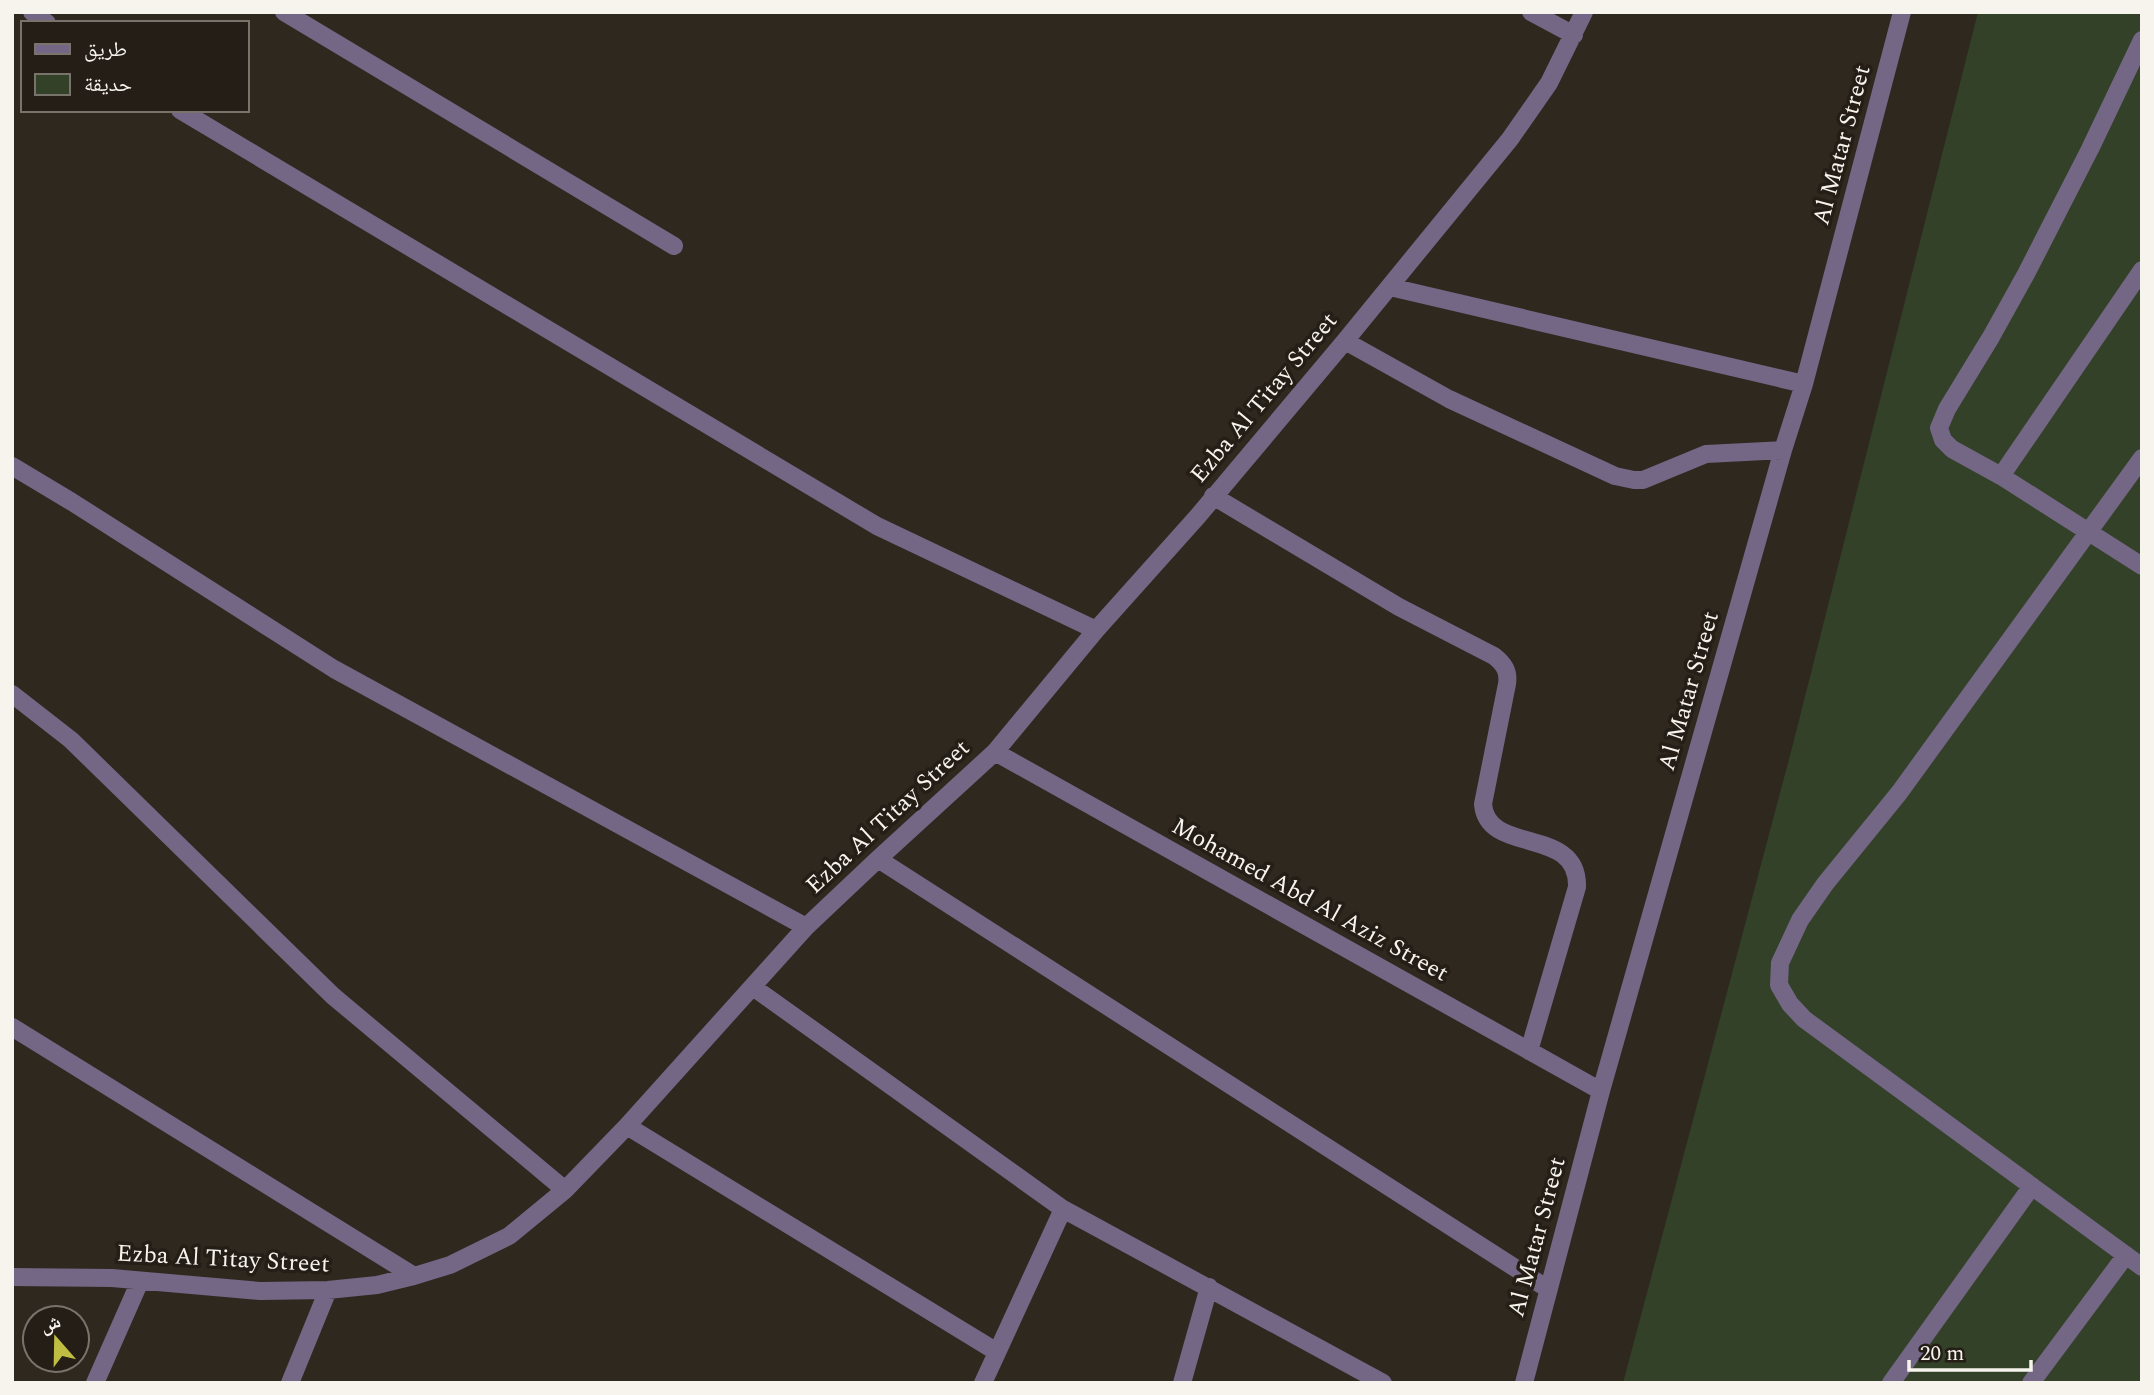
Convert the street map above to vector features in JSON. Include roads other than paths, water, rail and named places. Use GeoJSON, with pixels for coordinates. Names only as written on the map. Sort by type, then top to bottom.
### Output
{"type":"FeatureCollection","features":[{"type":"Feature","properties":{"kind":"street"},"geometry":{"type":"LineString","coordinates":[[284,12],[674,246]]}},
{"type":"Feature","properties":{"kind":"street"},"geometry":{"type":"LineString","coordinates":[[1531,12],[1574,35]]}},
{"type":"Feature","properties":{"kind":"street","name":"Ezba Al Titay Street"},"geometry":{"type":"LineString","coordinates":[[12,1277],[140,1281],[260,1291],[328,1290],[377,1285],[414,1276],[450,1265],[509,1236],[565,1190],[627,1126],[806,927],[995,752],[1096,629],[1345,341],[1510,139],[1549,83],[1584,12]]}},
{"type":"Feature","properties":{"kind":"street","name":"Al Matar Street"},"geometry":{"type":"LineString","coordinates":[[1524,1383],[1601,1091],[1804,384],[1902,12]]}},
{"type":"Feature","properties":{"kind":"street"},"geometry":{"type":"LineString","coordinates":[[2142,40],[2026,274],[1938,428],[1943,440],[1952,449],[2001,476],[2142,566]]}},
{"type":"Feature","properties":{"kind":"street"},"geometry":{"type":"LineString","coordinates":[[183,112],[877,526],[1096,629]]}},
{"type":"Feature","properties":{"kind":"street"},"geometry":{"type":"LineString","coordinates":[[2001,476],[2142,270]]}},
{"type":"Feature","properties":{"kind":"street"},"geometry":{"type":"LineString","coordinates":[[1390,287],[1804,384]]}},
{"type":"Feature","properties":{"kind":"street"},"geometry":{"type":"LineString","coordinates":[[1345,341],[1449,399],[1615,476],[1643,480],[1706,454],[1783,450]]}},
{"type":"Feature","properties":{"kind":"street"},"geometry":{"type":"LineString","coordinates":[[2142,458],[1899,793],[1825,884],[1800,920],[1780,963],[1779,985],[1790,1004],[1804,1019],[2142,1266]]}},
{"type":"Feature","properties":{"kind":"street"},"geometry":{"type":"LineString","coordinates":[[12,466],[334,669],[806,927]]}},
{"type":"Feature","properties":{"kind":"street"},"geometry":{"type":"LineString","coordinates":[[1213,496],[1399,607],[1494,656],[1505,667],[1508,674],[1507,684],[1483,813],[1496,828],[1509,835],[1556,849],[1564,854],[1577,876],[1577,887],[1529,1051]]}},
{"type":"Feature","properties":{"kind":"street"},"geometry":{"type":"LineString","coordinates":[[12,694],[71,740],[333,996],[565,1190]]}},
{"type":"Feature","properties":{"kind":"street","name":"Mohamed Abd Al Aziz Street"},"geometry":{"type":"LineString","coordinates":[[995,752],[1601,1091]]}},
{"type":"Feature","properties":{"kind":"street"},"geometry":{"type":"LineString","coordinates":[[877,859],[1548,1289]]}},
{"type":"Feature","properties":{"kind":"street"},"geometry":{"type":"LineString","coordinates":[[753,987],[1063,1209],[1209,1287],[1356,1376],[1384,1383]]}},
{"type":"Feature","properties":{"kind":"street"},"geometry":{"type":"LineString","coordinates":[[12,1027],[414,1276]]}},
{"type":"Feature","properties":{"kind":"street"},"geometry":{"type":"LineString","coordinates":[[627,1126],[997,1352]]}},
{"type":"Feature","properties":{"kind":"street"},"geometry":{"type":"LineString","coordinates":[[1891,1383],[2032,1186]]}},
{"type":"Feature","properties":{"kind":"street"},"geometry":{"type":"LineString","coordinates":[[983,1383],[1063,1209]]}},
{"type":"Feature","properties":{"kind":"street"},"geometry":{"type":"LineString","coordinates":[[2031,1383],[2126,1255]]}},
{"type":"Feature","properties":{"kind":"street"},"geometry":{"type":"LineString","coordinates":[[95,1383],[140,1281]]}},
{"type":"Feature","properties":{"kind":"street"},"geometry":{"type":"LineString","coordinates":[[1182,1383],[1209,1287]]}},
{"type":"Feature","properties":{"kind":"street"},"geometry":{"type":"LineString","coordinates":[[290,1383],[328,1290]]}}]}
